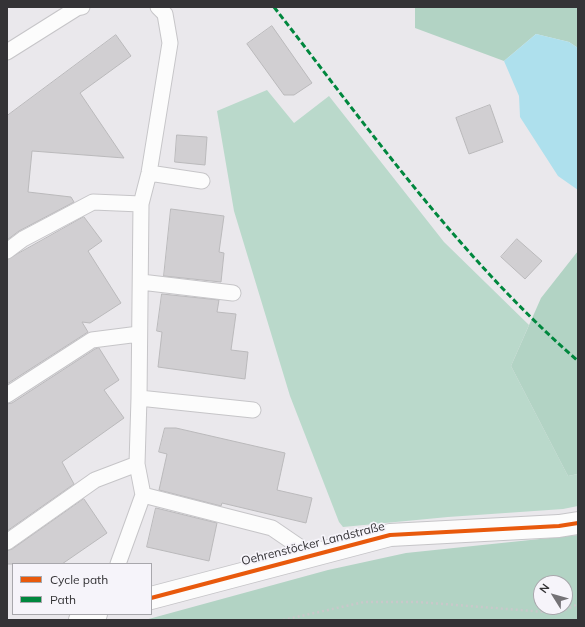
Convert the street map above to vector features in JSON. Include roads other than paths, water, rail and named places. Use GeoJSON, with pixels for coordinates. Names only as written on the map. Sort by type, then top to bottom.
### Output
{"type":"FeatureCollection","features":[{"type":"Feature","properties":{"kind":"street","name":"Oehrenstöcker Landstraße"},"geometry":{"type":"LineString","coordinates":[[152,598],[310,554],[390,534],[559,526],[578,523]]}},
{"type":"Feature","properties":{"kind":"street"},"geometry":{"type":"LineString","coordinates":[[80,620],[93,615]]}},
{"type":"Feature","properties":{"kind":"lane"},"geometry":{"type":"LineString","coordinates":[[7,52],[77,8],[82,7]]}},
{"type":"Feature","properties":{"kind":"lane"},"geometry":{"type":"LineString","coordinates":[[118,563],[143,495],[136,464],[139,398],[141,204],[149,172],[170,43],[165,14],[158,7]]}},
{"type":"Feature","properties":{"kind":"lane"},"geometry":{"type":"LineString","coordinates":[[149,172],[202,181]]}},
{"type":"Feature","properties":{"kind":"lane"},"geometry":{"type":"LineString","coordinates":[[7,251],[23,239],[93,202],[141,204]]}},
{"type":"Feature","properties":{"kind":"lane"},"geometry":{"type":"LineString","coordinates":[[140,282],[233,293]]}},
{"type":"Feature","properties":{"kind":"lane"},"geometry":{"type":"LineString","coordinates":[[7,395],[92,340],[139,334]]}},
{"type":"Feature","properties":{"kind":"lane"},"geometry":{"type":"LineString","coordinates":[[139,398],[253,410]]}},
{"type":"Feature","properties":{"kind":"lane"},"geometry":{"type":"LineString","coordinates":[[7,542],[95,480],[136,464]]}},
{"type":"Feature","properties":{"kind":"lane"},"geometry":{"type":"LineString","coordinates":[[143,495],[272,528],[310,554]]}},
{"type":"Feature","properties":{"kind":"water"},"geometry":{"type":"Polygon","coordinates":[[[536,34],[569,42],[578,48],[578,190],[558,176],[520,117],[519,96],[504,61],[536,34]]]}}]}
